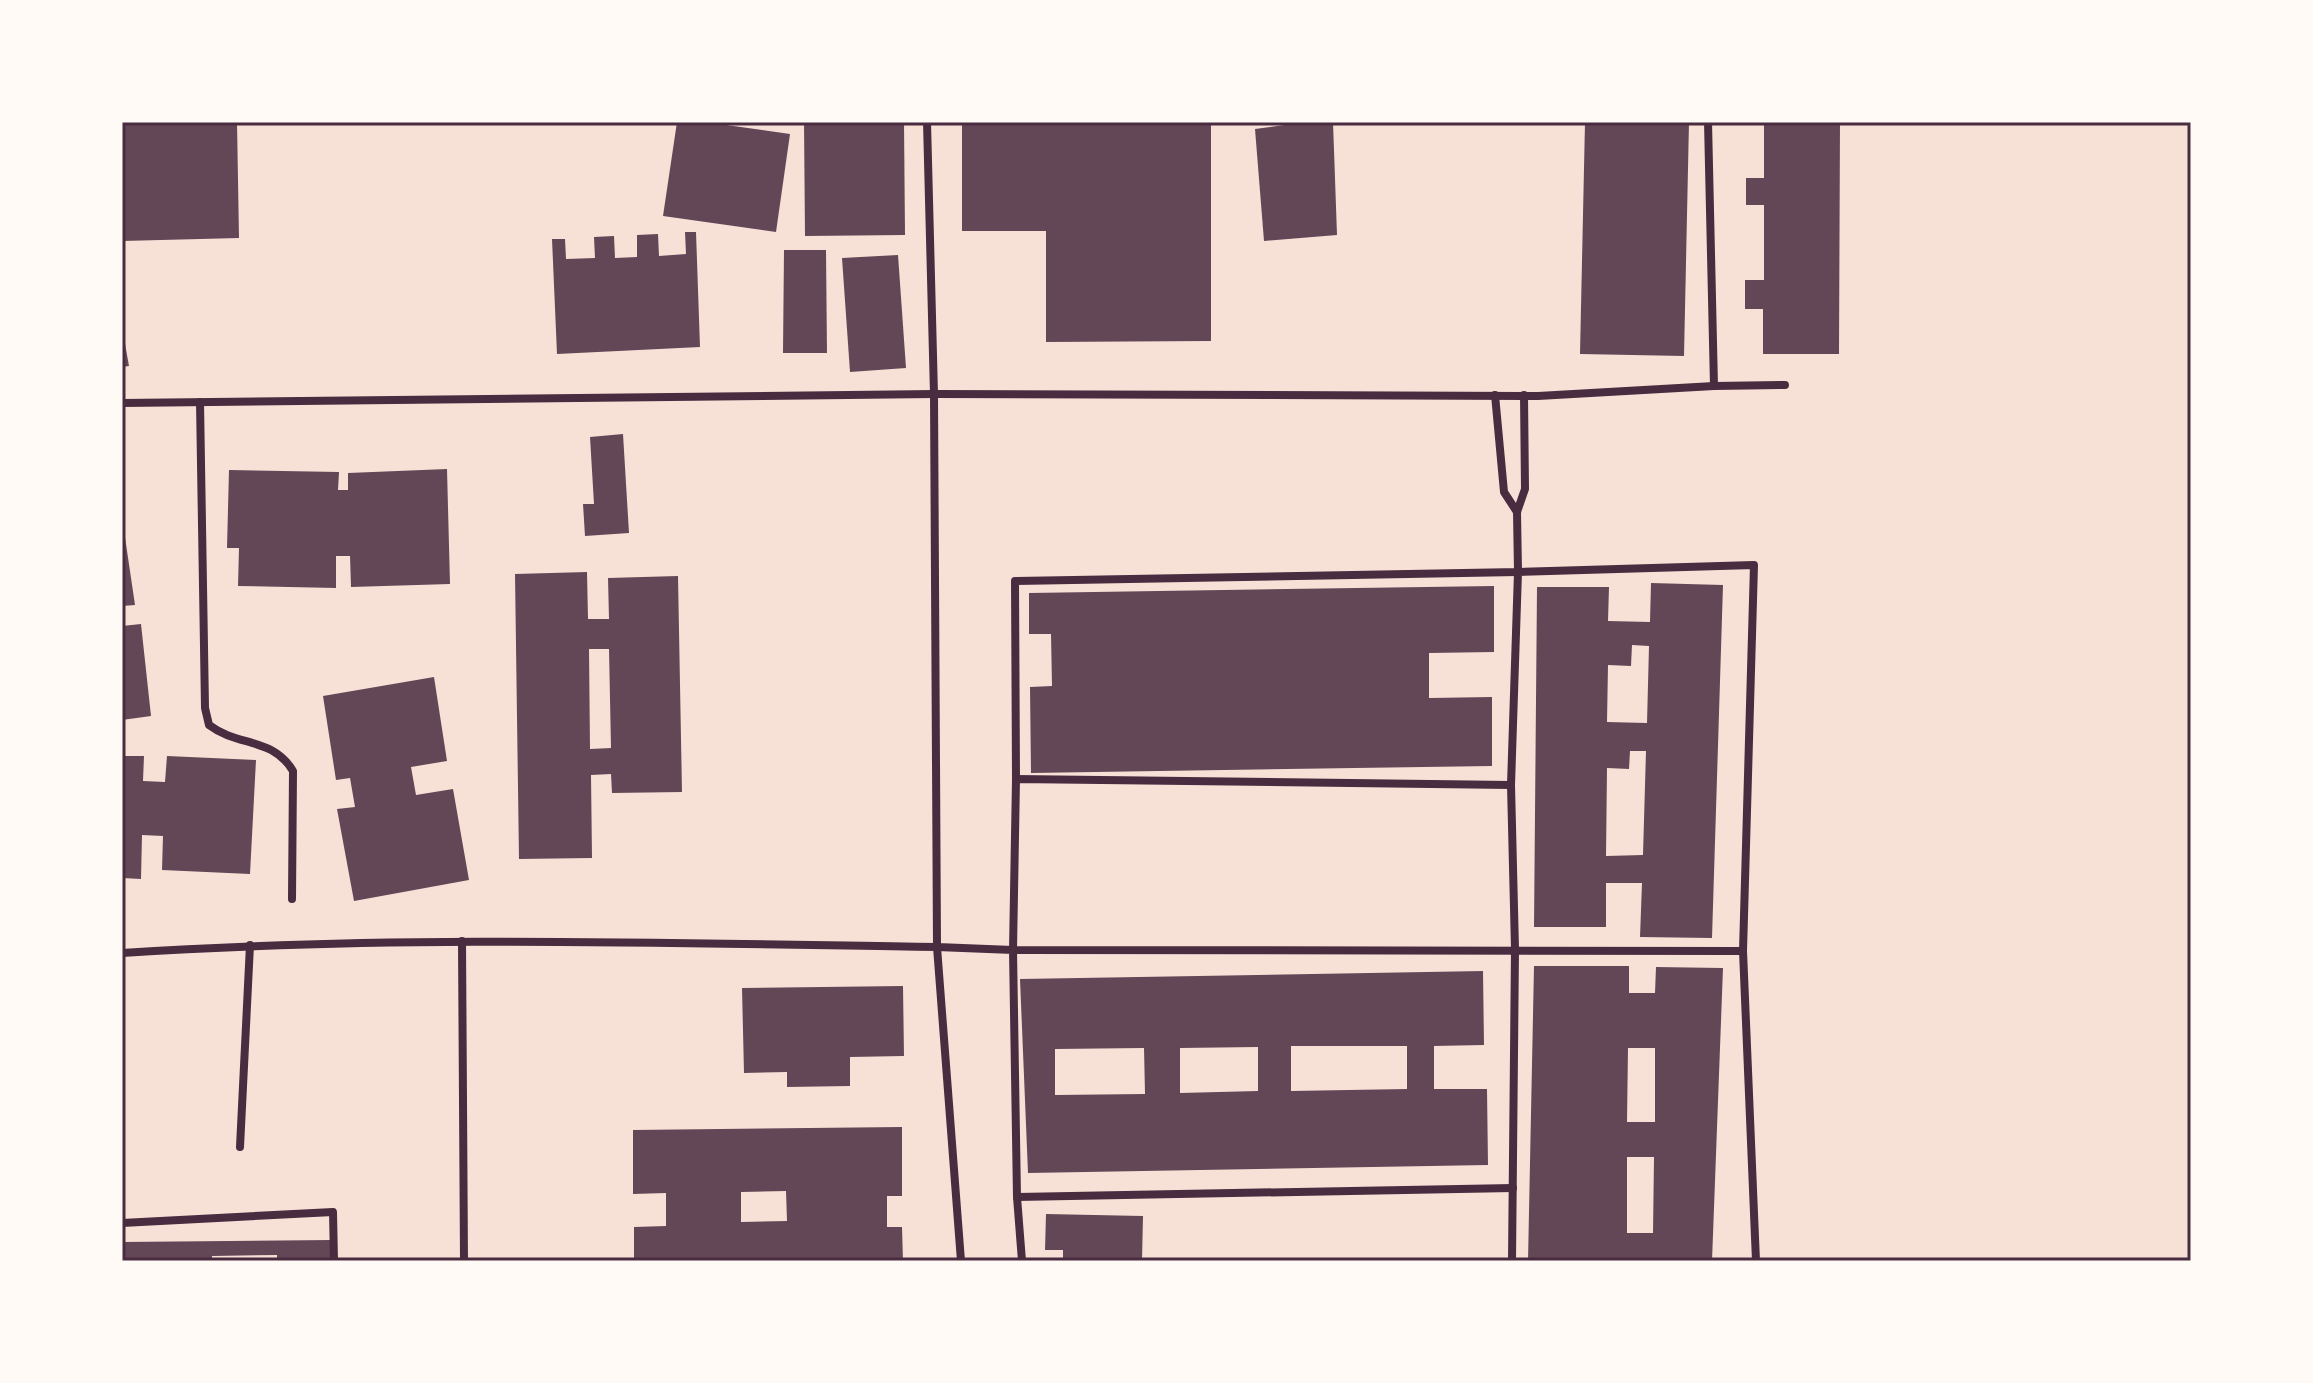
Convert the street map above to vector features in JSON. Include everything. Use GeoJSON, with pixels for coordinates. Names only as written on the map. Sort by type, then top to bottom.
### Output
{"type":"FeatureCollection","features":[{"type":"Feature","properties":{"kind":"street"},"geometry":{"type":"LineString","coordinates":[[927,122],[934,394],[937,947],[961,1261]]}},
{"type":"Feature","properties":{"kind":"street"},"geometry":{"type":"LineString","coordinates":[[1708,122],[1714,386]]}},
{"type":"Feature","properties":{"kind":"street"},"geometry":{"type":"LineString","coordinates":[[122,403],[934,394],[1524,395],[1785,385]]}},
{"type":"Feature","properties":{"kind":"street"},"geometry":{"type":"LineString","coordinates":[[1495,395],[1504,492],[1517,512]]}},
{"type":"Feature","properties":{"kind":"street"},"geometry":{"type":"LineString","coordinates":[[1512,1261],[1515,949],[1511,785],[1517,512],[1525,489],[1524,395]]}},
{"type":"Feature","properties":{"kind":"street"},"geometry":{"type":"LineString","coordinates":[[200,402],[205,708],[209,725],[222,735],[274,749],[285,758],[293,771],[292,899]]}},
{"type":"Feature","properties":{"kind":"street"},"geometry":{"type":"LineString","coordinates":[[1022,1261],[1017,1197],[1013,950],[1015,581],[1754,565],[1743,951],[1756,1261]]}},
{"type":"Feature","properties":{"kind":"street"},"geometry":{"type":"LineString","coordinates":[[1016,779],[1511,785]]}},
{"type":"Feature","properties":{"kind":"street"},"geometry":{"type":"LineString","coordinates":[[462,941],[464,1261]]}},
{"type":"Feature","properties":{"kind":"street"},"geometry":{"type":"LineString","coordinates":[[122,953],[250,945],[462,941],[1013,950],[1743,951]]}},
{"type":"Feature","properties":{"kind":"street"},"geometry":{"type":"LineString","coordinates":[[240,1147],[250,945]]}},
{"type":"Feature","properties":{"kind":"street"},"geometry":{"type":"LineString","coordinates":[[1017,1197],[1513,1188]]}},
{"type":"Feature","properties":{"kind":"street"},"geometry":{"type":"LineString","coordinates":[[122,1223],[333,1212],[334,1261]]}},
{"type":"Feature","properties":{"kind":"building"},"geometry":{"type":"Polygon","coordinates":[[[122,122],[237,122],[239,238],[122,241],[122,122]]]}},
{"type":"Feature","properties":{"kind":"building"},"geometry":{"type":"Polygon","coordinates":[[[677,122],[705,122],[790,134],[776,232],[663,216],[677,122]]]}},
{"type":"Feature","properties":{"kind":"building"},"geometry":{"type":"Polygon","coordinates":[[[804,122],[904,122],[905,235],[805,236],[804,122]]]}},
{"type":"Feature","properties":{"kind":"building"},"geometry":{"type":"Polygon","coordinates":[[[962,122],[1211,122],[1211,341],[1046,342],[1046,231],[962,231],[962,122]]]}},
{"type":"Feature","properties":{"kind":"building"},"geometry":{"type":"Polygon","coordinates":[[[1306,122],[1333,122],[1337,235],[1264,241],[1255,129],[1306,122]]]}},
{"type":"Feature","properties":{"kind":"building"},"geometry":{"type":"Polygon","coordinates":[[[1585,122],[1689,122],[1684,356],[1580,354],[1585,122]]]}},
{"type":"Feature","properties":{"kind":"building"},"geometry":{"type":"Polygon","coordinates":[[[1764,122],[1840,122],[1839,354],[1763,354],[1763,309],[1745,309],[1745,280],[1764,280],[1764,205],[1746,205],[1746,178],[1764,178],[1764,122]]]}},
{"type":"Feature","properties":{"kind":"building"},"geometry":{"type":"Polygon","coordinates":[[[685,232],[696,232],[700,347],[557,354],[552,239],[565,239],[566,259],[595,258],[594,237],[614,236],[615,258],[637,257],[637,235],[658,234],[659,256],[686,254],[685,232]]]}},
{"type":"Feature","properties":{"kind":"building"},"geometry":{"type":"Polygon","coordinates":[[[784,250],[826,250],[827,353],[783,353],[784,250]]]}},
{"type":"Feature","properties":{"kind":"building"},"geometry":{"type":"Polygon","coordinates":[[[898,255],[906,368],[850,372],[842,258],[898,255]]]}},
{"type":"Feature","properties":{"kind":"building"},"geometry":{"type":"Polygon","coordinates":[[[122,327],[129,366],[122,367],[122,327]]]}},
{"type":"Feature","properties":{"kind":"building"},"geometry":{"type":"Polygon","coordinates":[[[623,434],[629,533],[585,536],[583,504],[594,504],[590,437],[623,434]]]}},
{"type":"Feature","properties":{"kind":"building"},"geometry":{"type":"Polygon","coordinates":[[[447,469],[450,584],[351,587],[350,556],[336,556],[336,588],[238,586],[239,548],[227,548],[229,470],[339,472],[338,490],[348,490],[348,473],[447,469]]]}},
{"type":"Feature","properties":{"kind":"building"},"geometry":{"type":"Polygon","coordinates":[[[122,517],[135,605],[122,606],[122,517]]]}},
{"type":"Feature","properties":{"kind":"building"},"geometry":{"type":"Polygon","coordinates":[[[587,572],[588,619],[609,619],[608,578],[678,576],[682,792],[612,793],[611,774],[591,775],[592,858],[519,859],[515,574],[587,572]],[[589,649],[590,749],[611,748],[609,649],[589,649]]]}},
{"type":"Feature","properties":{"kind":"building"},"geometry":{"type":"Polygon","coordinates":[[[1651,583],[1723,585],[1712,938],[1640,937],[1642,883],[1606,883],[1606,927],[1534,927],[1537,587],[1609,587],[1608,621],[1650,622],[1651,583]],[[1632,645],[1631,666],[1608,665],[1607,722],[1647,723],[1649,646],[1632,645]],[[1630,751],[1629,769],[1607,768],[1606,856],[1643,855],[1646,751],[1630,751]]]}},
{"type":"Feature","properties":{"kind":"building"},"geometry":{"type":"Polygon","coordinates":[[[1494,586],[1494,652],[1429,653],[1429,698],[1492,697],[1492,766],[1031,773],[1030,687],[1052,686],[1051,634],[1029,634],[1029,593],[1494,586]]]}},
{"type":"Feature","properties":{"kind":"building"},"geometry":{"type":"Polygon","coordinates":[[[141,624],[151,716],[122,720],[122,626],[141,624]]]}},
{"type":"Feature","properties":{"kind":"building"},"geometry":{"type":"Polygon","coordinates":[[[434,677],[447,761],[411,767],[416,795],[453,789],[469,880],[354,901],[337,809],[355,807],[350,778],[336,780],[323,696],[434,677]]]}},
{"type":"Feature","properties":{"kind":"building"},"geometry":{"type":"Polygon","coordinates":[[[122,756],[144,756],[143,781],[165,782],[167,756],[256,760],[250,874],[162,870],[163,836],[142,835],[141,879],[122,878],[122,756]]]}},
{"type":"Feature","properties":{"kind":"building"},"geometry":{"type":"Polygon","coordinates":[[[1534,966],[1629,966],[1629,993],[1655,993],[1656,967],[1723,968],[1712,1261],[1528,1261],[1534,966]],[[1628,1048],[1627,1122],[1655,1122],[1655,1048],[1628,1048]],[[1627,1157],[1627,1233],[1653,1233],[1654,1157],[1627,1157]]]}},
{"type":"Feature","properties":{"kind":"building"},"geometry":{"type":"Polygon","coordinates":[[[1483,971],[1484,1045],[1434,1046],[1434,1089],[1487,1089],[1488,1165],[1028,1173],[1020,979],[1483,971]],[[1291,1046],[1291,1091],[1407,1089],[1407,1046],[1291,1046]],[[1258,1047],[1180,1048],[1180,1093],[1258,1091],[1258,1047]],[[1144,1048],[1055,1049],[1055,1095],[1145,1094],[1144,1048]]]}},
{"type":"Feature","properties":{"kind":"building"},"geometry":{"type":"Polygon","coordinates":[[[903,986],[904,1056],[850,1057],[850,1086],[787,1087],[787,1072],[744,1073],[742,988],[903,986]]]}},
{"type":"Feature","properties":{"kind":"building"},"geometry":{"type":"Polygon","coordinates":[[[902,1127],[902,1196],[887,1196],[887,1227],[902,1227],[903,1261],[634,1261],[634,1227],[666,1226],[666,1193],[633,1194],[633,1130],[902,1127]],[[786,1191],[741,1192],[741,1222],[787,1221],[786,1191]]]}},
{"type":"Feature","properties":{"kind":"building"},"geometry":{"type":"Polygon","coordinates":[[[1046,1214],[1143,1216],[1142,1261],[1063,1261],[1063,1250],[1045,1250],[1046,1214]]]}},
{"type":"Feature","properties":{"kind":"building"},"geometry":{"type":"Polygon","coordinates":[[[331,1240],[331,1261],[277,1261],[277,1255],[212,1256],[212,1261],[122,1261],[122,1242],[331,1240]]]}}]}
